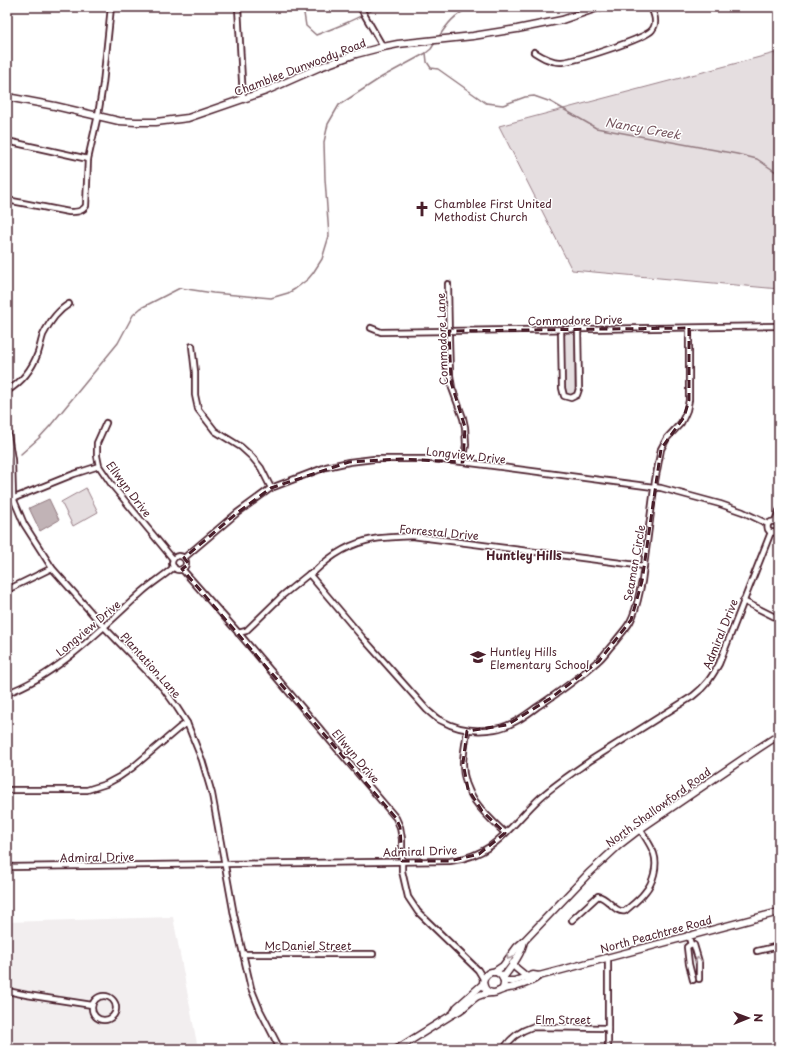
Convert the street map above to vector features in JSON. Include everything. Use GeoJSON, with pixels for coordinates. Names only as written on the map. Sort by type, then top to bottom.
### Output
{"type":"FeatureCollection","features":[{"type":"Feature","properties":{"kind":"street"},"geometry":{"type":"LineString","coordinates":[[7,200],[69,212],[84,211],[87,201],[88,159],[103,84],[111,7]]}},
{"type":"Feature","properties":{"kind":"street"},"geometry":{"type":"LineString","coordinates":[[238,7],[243,99]]}},
{"type":"Feature","properties":{"kind":"street"},"geometry":{"type":"LineString","coordinates":[[360,7],[383,47]]}},
{"type":"Feature","properties":{"kind":"street","name":"Chamblee Dunwoody Road"},"geometry":{"type":"LineString","coordinates":[[7,97],[98,115],[119,121],[156,122],[188,118],[266,91],[320,67],[356,54],[383,47],[419,41],[473,36],[551,23],[600,7]]}},
{"type":"Feature","properties":{"kind":"street"},"geometry":{"type":"LineString","coordinates":[[534,52],[548,60],[562,62],[614,47],[646,34],[652,30],[655,19],[651,7]]}},
{"type":"Feature","properties":{"kind":"street"},"geometry":{"type":"LineString","coordinates":[[7,141],[88,159]]}},
{"type":"Feature","properties":{"kind":"street","name":"Commodore Lane"},"geometry":{"type":"LineString","coordinates":[[448,284],[451,382],[465,428],[466,445],[463,462]]}},
{"type":"Feature","properties":{"kind":"street"},"geometry":{"type":"LineString","coordinates":[[7,391],[25,377],[37,354],[43,335],[58,311],[69,304]]}},
{"type":"Feature","properties":{"kind":"street","name":"Commodore Drive"},"geometry":{"type":"LineString","coordinates":[[371,328],[382,332],[779,326]]}},
{"type":"Feature","properties":{"kind":"street","name":"Seaman Circle"},"geometry":{"type":"LineString","coordinates":[[309,574],[362,637],[427,710],[440,721],[467,730],[478,731],[495,729],[511,723],[530,712],[564,689],[599,660],[626,629],[631,620],[639,596],[658,461],[663,443],[681,423],[687,410],[689,400],[689,328]]}},
{"type":"Feature","properties":{"kind":"street"},"geometry":{"type":"LineString","coordinates":[[561,330],[562,388],[564,396],[571,398],[577,395],[579,390],[578,329]]}},
{"type":"Feature","properties":{"kind":"street"},"geometry":{"type":"LineString","coordinates":[[192,346],[195,372],[195,395],[198,409],[215,431],[241,447],[252,457],[261,468],[271,488]]}},
{"type":"Feature","properties":{"kind":"street","name":"Ellwyn Drive"},"geometry":{"type":"LineString","coordinates":[[106,423],[97,443],[99,466],[112,485],[173,559]]}},
{"type":"Feature","properties":{"kind":"street","name":"Plantation Lane"},"geometry":{"type":"LineString","coordinates":[[7,429],[12,460],[14,498],[24,524],[52,568],[104,627],[163,688],[186,723],[202,760],[212,794],[234,915],[251,988],[280,1049]]}},
{"type":"Feature","properties":{"kind":"street","name":"Longview Drive"},"geometry":{"type":"LineString","coordinates":[[184,558],[237,513],[271,488],[326,467],[374,459],[433,459],[655,487],[720,504],[768,524]]}},
{"type":"Feature","properties":{"kind":"street"},"geometry":{"type":"LineString","coordinates":[[7,501],[74,474],[99,466]]}},
{"type":"Feature","properties":{"kind":"street"},"geometry":{"type":"LineString","coordinates":[[775,521],[779,511]]}},
{"type":"Feature","properties":{"kind":"street"},"geometry":{"type":"LineString","coordinates":[[775,521],[778,524],[778,530],[771,532],[768,530],[768,524],[775,521]]}},
{"type":"Feature","properties":{"kind":"street","name":"Admiral Drive"},"geometry":{"type":"LineString","coordinates":[[7,867],[450,861],[472,857],[486,850],[495,843],[541,797],[575,771],[693,696],[712,678],[719,664],[771,532]]}},
{"type":"Feature","properties":{"kind":"street","name":"Forrestal Drive"},"geometry":{"type":"LineString","coordinates":[[238,633],[246,631],[309,574],[314,572],[336,555],[349,547],[374,539],[412,536],[644,566]]}},
{"type":"Feature","properties":{"kind":"street"},"geometry":{"type":"LineString","coordinates":[[177,556],[184,558],[186,563],[184,568],[178,570],[174,568],[172,563],[173,559],[177,556]]}},
{"type":"Feature","properties":{"kind":"street"},"geometry":{"type":"LineString","coordinates":[[7,590],[52,568]]}},
{"type":"Feature","properties":{"kind":"street","name":"Longview Drive"},"geometry":{"type":"LineString","coordinates":[[7,692],[20,688],[66,658],[90,640],[144,591],[174,568]]}},
{"type":"Feature","properties":{"kind":"street","name":"Ellwyn Drive"},"geometry":{"type":"LineString","coordinates":[[182,569],[396,818],[400,827],[403,876],[408,897],[418,912],[478,970],[484,982]]}},
{"type":"Feature","properties":{"kind":"street"},"geometry":{"type":"LineString","coordinates":[[743,601],[779,619]]}},
{"type":"Feature","properties":{"kind":"street"},"geometry":{"type":"LineString","coordinates":[[7,790],[87,790],[106,784],[132,768],[186,723]]}},
{"type":"Feature","properties":{"kind":"street"},"geometry":{"type":"LineString","coordinates":[[467,730],[463,763],[465,780],[468,789],[482,811],[505,834]]}},
{"type":"Feature","properties":{"kind":"street","name":"North Shallowford Road"},"geometry":{"type":"LineString","coordinates":[[492,972],[503,966],[517,947],[604,858],[618,846],[640,829],[779,735]]}},
{"type":"Feature","properties":{"kind":"street"},"geometry":{"type":"LineString","coordinates":[[572,920],[598,896],[602,897],[617,910],[622,912],[625,911],[648,889],[654,873],[655,860],[654,854],[640,829]]}},
{"type":"Feature","properties":{"kind":"street","name":"North Peachtree Road"},"geometry":{"type":"LineString","coordinates":[[504,980],[514,982],[533,975],[539,976],[688,935],[779,912]]}},
{"type":"Feature","properties":{"kind":"street"},"geometry":{"type":"LineString","coordinates":[[688,935],[691,944],[694,945],[699,962],[700,979]]}},
{"type":"Feature","properties":{"kind":"street","name":"North Shallowford Road"},"geometry":{"type":"LineString","coordinates":[[504,980],[523,947],[524,941]]}},
{"type":"Feature","properties":{"kind":"street"},"geometry":{"type":"LineString","coordinates":[[691,944],[687,947],[693,980]]}},
{"type":"Feature","properties":{"kind":"street"},"geometry":{"type":"LineString","coordinates":[[757,951],[779,946]]}},
{"type":"Feature","properties":{"kind":"street","name":"McDaniel Street"},"geometry":{"type":"LineString","coordinates":[[243,954],[373,954]]}},
{"type":"Feature","properties":{"kind":"street"},"geometry":{"type":"LineString","coordinates":[[608,957],[608,1049]]}},
{"type":"Feature","properties":{"kind":"street"},"geometry":{"type":"LineString","coordinates":[[513,963],[516,968],[527,977]]}},
{"type":"Feature","properties":{"kind":"street","name":"Ellwyn Drive"},"geometry":{"type":"LineString","coordinates":[[478,970],[492,972]]}},
{"type":"Feature","properties":{"kind":"street"},"geometry":{"type":"LineString","coordinates":[[492,972],[499,974],[504,980],[502,990]]}},
{"type":"Feature","properties":{"kind":"street","name":"North Peachtree Road"},"geometry":{"type":"LineString","coordinates":[[453,1014],[457,1007],[484,982],[487,974],[492,972]]}},
{"type":"Feature","properties":{"kind":"street","name":"North Peachtree Road"},"geometry":{"type":"LineString","coordinates":[[397,1049],[453,1014],[464,1009],[480,995],[497,992],[535,980],[539,976]]}},
{"type":"Feature","properties":{"kind":"street"},"geometry":{"type":"LineString","coordinates":[[484,982],[486,989],[491,993]]}},
{"type":"Feature","properties":{"kind":"street"},"geometry":{"type":"LineString","coordinates":[[7,990],[27,995],[92,1005]]}},
{"type":"Feature","properties":{"kind":"street"},"geometry":{"type":"LineString","coordinates":[[99,996],[107,996],[114,1000],[116,1008],[113,1015],[106,1020],[102,1020],[93,1013],[92,1005],[99,996]]}},
{"type":"Feature","properties":{"kind":"street","name":"Elm Street"},"geometry":{"type":"LineString","coordinates":[[504,1049],[507,1043],[525,1029],[608,1028]]}},
{"type":"Feature","properties":{"kind":"highlighted area"},"geometry":{"type":"Polygon","coordinates":[[[689,328],[689,400],[684,417],[661,449],[642,581],[631,620],[599,661],[551,698],[507,725],[467,731],[463,763],[468,789],[482,811],[505,833],[479,854],[450,861],[402,861],[400,827],[396,818],[182,569],[189,564],[184,558],[237,513],[271,488],[349,462],[401,459],[463,462],[465,427],[451,382],[449,331],[689,328]]]}},
{"type":"Feature","properties":{"kind":"shaded area"},"geometry":{"type":"Polygon","coordinates":[[[775,53],[779,67],[779,289],[572,270],[499,126],[775,53]]]}},
{"type":"Feature","properties":{"kind":"shaded area"},"geometry":{"type":"Polygon","coordinates":[[[567,333],[572,333],[575,336],[575,391],[571,395],[565,391],[564,336],[567,333]]]}},
{"type":"Feature","properties":{"kind":"shaded area"},"geometry":{"type":"Polygon","coordinates":[[[86,488],[98,512],[73,526],[61,502],[86,488]]]}},
{"type":"Feature","properties":{"kind":"shaded area"},"geometry":{"type":"Polygon","coordinates":[[[49,499],[59,520],[40,531],[29,508],[49,499]]]}},
{"type":"Feature","properties":{"kind":"shaded area"},"geometry":{"type":"Polygon","coordinates":[[[173,917],[198,1049],[7,1049],[7,922],[173,917]]]}},
{"type":"Feature","properties":{"kind":"waterway","name":"Nancy Creek"},"geometry":{"type":"LineString","coordinates":[[303,7],[306,26],[316,35],[340,26],[377,7]]}},
{"type":"Feature","properties":{"kind":"waterway","name":"Nancy Creek"},"geometry":{"type":"LineString","coordinates":[[438,38],[452,20],[460,13],[471,7]]}},
{"type":"Feature","properties":{"kind":"waterway"},"geometry":{"type":"LineString","coordinates":[[21,454],[50,426],[118,343],[133,315],[141,308],[180,288],[213,293],[271,298],[288,293],[308,279],[322,259],[329,236],[324,142],[328,124],[339,105],[382,77],[426,53],[431,49],[436,41]]}},
{"type":"Feature","properties":{"kind":"waterway","name":"Nancy Creek"},"geometry":{"type":"LineString","coordinates":[[426,53],[427,62],[431,68],[438,69],[486,103],[503,105],[525,97],[534,96],[551,102],[596,128],[757,159],[779,174]]}},
{"type":"Feature","properties":{"kind":"place","name":"Chamblee First United Methodist Church"},"geometry":{"type":"Point","coordinates":[422,209]}},
{"type":"Feature","properties":{"kind":"place","name":"Huntley Hills Elementary School"},"geometry":{"type":"Point","coordinates":[478,657]}},
{"type":"Feature","properties":{"kind":"district","name":"Huntley Hills"},"geometry":{"type":"Point","coordinates":[524,555]}}]}
